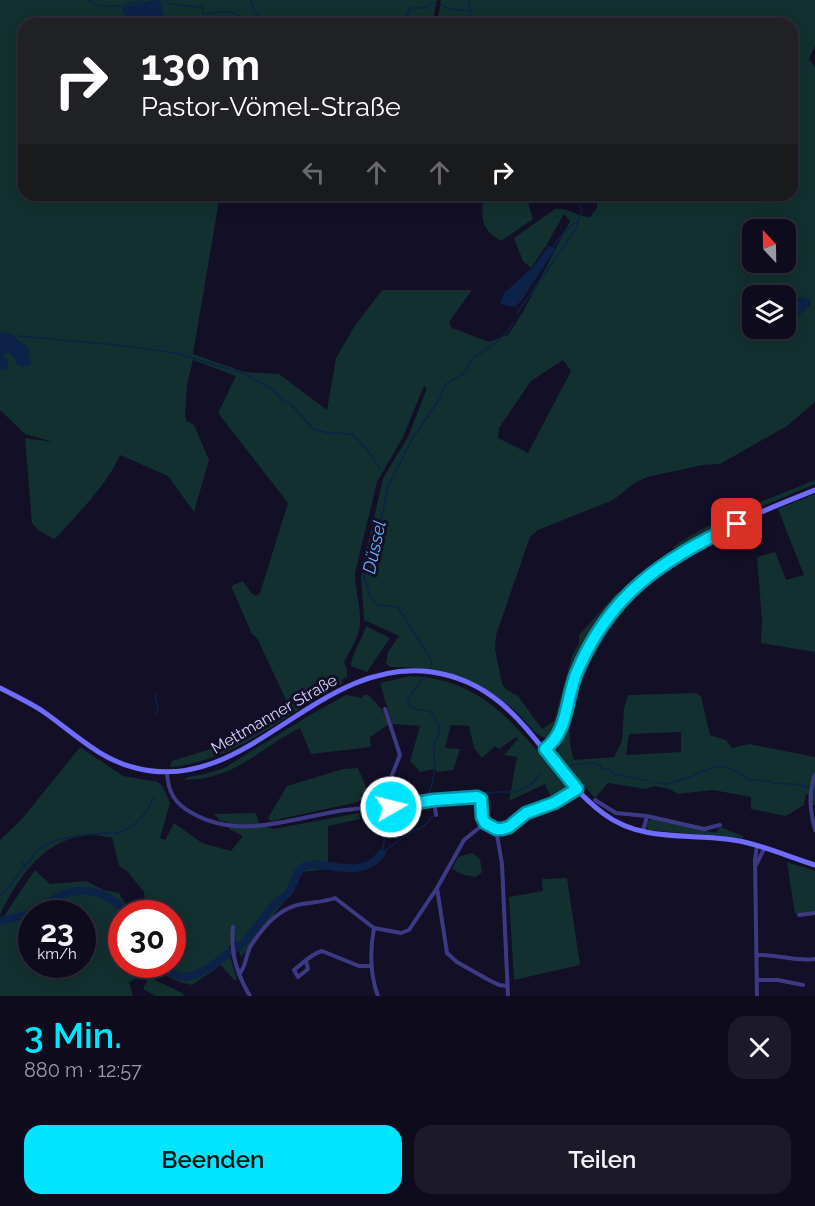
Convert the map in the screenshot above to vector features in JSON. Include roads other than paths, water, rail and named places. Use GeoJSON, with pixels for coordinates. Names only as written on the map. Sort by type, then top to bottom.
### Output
{"type":"FeatureCollection","features":[{"type":"Feature","properties":{"kind":"main road"},"geometry":{"type":"LineString","coordinates":[[545,749],[559,734],[575,677],[595,637],[630,591],[658,567],[698,543],[815,490]]}},
{"type":"Feature","properties":{"kind":"main road","name":"Mettmanner Straße"},"geometry":{"type":"LineString","coordinates":[[0,688],[41,710],[105,756],[136,768],[167,773],[202,768],[220,761],[322,699],[351,685],[384,674],[433,672],[457,678],[489,695],[513,714],[577,789],[607,816],[643,831],[667,836],[727,839],[815,865]]}},
{"type":"Feature","properties":{"kind":"street"},"geometry":{"type":"LineString","coordinates":[[385,709],[400,755],[390,780],[391,807]]}},
{"type":"Feature","properties":{"kind":"street"},"geometry":{"type":"LineString","coordinates":[[167,773],[169,789],[184,809],[207,821],[231,827],[271,825],[362,808],[391,807],[434,800],[479,798],[485,823],[496,829],[509,827],[526,813],[554,803],[577,789]]}},
{"type":"Feature","properties":{"kind":"street"},"geometry":{"type":"LineString","coordinates":[[815,775],[809,794],[809,806],[815,830]]}},
{"type":"Feature","properties":{"kind":"street"},"geometry":{"type":"LineString","coordinates":[[362,808],[374,790],[390,780]]}},
{"type":"Feature","properties":{"kind":"street"},"geometry":{"type":"LineString","coordinates":[[434,800],[436,815]]}},
{"type":"Feature","properties":{"kind":"street"},"geometry":{"type":"LineString","coordinates":[[595,800],[612,812],[647,816],[704,829],[720,825]]}},
{"type":"Feature","properties":{"kind":"street"},"geometry":{"type":"LineString","coordinates":[[643,831],[647,816]]}},
{"type":"Feature","properties":{"kind":"street"},"geometry":{"type":"LineString","coordinates":[[239,974],[243,972],[250,945],[278,913],[291,906],[335,898],[374,928],[401,933],[409,930],[437,888],[464,840],[485,823]]}},
{"type":"Feature","properties":{"kind":"street"},"geometry":{"type":"LineString","coordinates":[[496,829],[502,864],[508,996]]}},
{"type":"Feature","properties":{"kind":"street"},"geometry":{"type":"LineString","coordinates":[[757,846],[757,996]]}},
{"type":"Feature","properties":{"kind":"street"},"geometry":{"type":"LineString","coordinates":[[756,866],[764,849]]}},
{"type":"Feature","properties":{"kind":"street"},"geometry":{"type":"LineString","coordinates":[[437,888],[447,953],[457,962],[487,979],[507,986]]}},
{"type":"Feature","properties":{"kind":"street"},"geometry":{"type":"LineString","coordinates":[[799,915],[815,913]]}},
{"type":"Feature","properties":{"kind":"street"},"geometry":{"type":"LineString","coordinates":[[233,927],[234,954],[239,974],[250,996]]}},
{"type":"Feature","properties":{"kind":"street"},"geometry":{"type":"LineString","coordinates":[[374,928],[371,947],[372,966],[378,996]]}},
{"type":"Feature","properties":{"kind":"street"},"geometry":{"type":"LineString","coordinates":[[306,960],[322,951],[359,966],[372,966]]}},
{"type":"Feature","properties":{"kind":"street"},"geometry":{"type":"LineString","coordinates":[[757,955],[774,954],[803,961],[815,958]]}},
{"type":"Feature","properties":{"kind":"street"},"geometry":{"type":"LineString","coordinates":[[757,980],[778,980],[803,985]]}},
{"type":"Feature","properties":{"kind":"water"},"geometry":{"type":"Polygon","coordinates":[[[160,0],[164,15],[150,18],[126,18],[122,9],[160,0]]]}},
{"type":"Feature","properties":{"kind":"water"},"geometry":{"type":"Polygon","coordinates":[[[549,246],[556,248],[521,301],[515,307],[500,304],[504,293],[532,268],[549,246]]]}},
{"type":"Feature","properties":{"kind":"water"},"geometry":{"type":"Polygon","coordinates":[[[803,296],[810,301],[808,307],[796,317],[796,302],[803,296]]]}},
{"type":"Feature","properties":{"kind":"water"},"geometry":{"type":"Polygon","coordinates":[[[0,332],[12,334],[28,347],[31,364],[23,367],[15,363],[16,360],[9,353],[4,353],[3,356],[7,359],[8,365],[6,370],[0,370],[0,332]]]}},
{"type":"Feature","properties":{"kind":"waterway"},"geometry":{"type":"LineString","coordinates":[[88,0],[108,7],[143,0]]}},
{"type":"Feature","properties":{"kind":"waterway"},"geometry":{"type":"LineString","coordinates":[[166,0],[169,4],[196,7],[201,5],[204,14],[231,13],[241,18]]}},
{"type":"Feature","properties":{"kind":"waterway"},"geometry":{"type":"LineString","coordinates":[[251,0],[258,18]]}},
{"type":"Feature","properties":{"kind":"waterway","name":"Düssel"},"geometry":{"type":"LineString","coordinates":[[468,0],[471,11],[469,18]]}},
{"type":"Feature","properties":{"kind":"waterway"},"geometry":{"type":"LineString","coordinates":[[401,18],[408,15],[411,8],[422,8],[435,2]]}},
{"type":"Feature","properties":{"kind":"waterway"},"geometry":{"type":"LineString","coordinates":[[441,5],[449,9],[471,11]]}},
{"type":"Feature","properties":{"kind":"waterway","name":"Düssel"},"geometry":{"type":"LineString","coordinates":[[517,313],[576,229],[582,209],[577,201]]}},
{"type":"Feature","properties":{"kind":"waterway"},"geometry":{"type":"LineString","coordinates":[[553,247],[564,232],[578,221]]}},
{"type":"Feature","properties":{"kind":"waterway","name":"Düssel"},"geometry":{"type":"LineString","coordinates":[[431,669],[432,661],[399,609],[378,605],[370,596],[364,576],[381,521],[388,486],[411,441],[440,398],[445,385],[464,373],[472,359],[498,341],[513,322]]}},
{"type":"Feature","properties":{"kind":"waterway"},"geometry":{"type":"LineString","coordinates":[[18,336],[176,353],[245,374],[273,390],[284,402],[290,403],[313,429],[328,433],[352,434],[366,448],[380,469]]}},
{"type":"Feature","properties":{"kind":"waterway","name":"Düssel"},"geometry":{"type":"LineString","coordinates":[[426,675],[407,702],[416,709],[431,712],[440,728],[434,749],[434,774],[428,796]]}},
{"type":"Feature","properties":{"kind":"waterway"},"geometry":{"type":"LineString","coordinates":[[155,694],[158,710],[155,716]]}},
{"type":"Feature","properties":{"kind":"waterway"},"geometry":{"type":"LineString","coordinates":[[571,765],[594,763],[615,774],[648,781]]}},
{"type":"Feature","properties":{"kind":"waterway"},"geometry":{"type":"LineString","coordinates":[[653,782],[667,784],[720,766],[730,768],[750,780],[796,784],[809,788]]}},
{"type":"Feature","properties":{"kind":"waterway"},"geometry":{"type":"LineString","coordinates":[[433,798],[515,792],[533,783],[540,773]]}},
{"type":"Feature","properties":{"kind":"waterway"},"geometry":{"type":"LineString","coordinates":[[25,866],[37,851],[54,842],[83,835],[113,832],[117,834],[124,831],[140,819],[155,796]]}},
{"type":"Feature","properties":{"kind":"waterway","name":"Düssel"},"geometry":{"type":"LineString","coordinates":[[382,852],[388,823],[409,807]]}},
{"type":"Feature","properties":{"kind":"waterway"},"geometry":{"type":"LineString","coordinates":[[382,853],[404,836],[424,826],[433,816]]}},
{"type":"Feature","properties":{"kind":"waterway","name":"Düssel"},"geometry":{"type":"LineString","coordinates":[[186,976],[203,971],[243,943],[272,907],[289,892],[299,871],[306,866],[361,867],[372,863],[382,853]]}},
{"type":"Feature","properties":{"kind":"waterway"},"geometry":{"type":"LineString","coordinates":[[0,895],[25,866],[21,861]]}},
{"type":"Feature","properties":{"kind":"waterway","name":"Düssel"},"geometry":{"type":"LineString","coordinates":[[0,921],[31,913],[58,897],[73,892],[90,892],[112,900]]}},
{"type":"Feature","properties":{"kind":"waterway","name":"Düssel"},"geometry":{"type":"LineString","coordinates":[[51,900],[52,895]]}}]}
